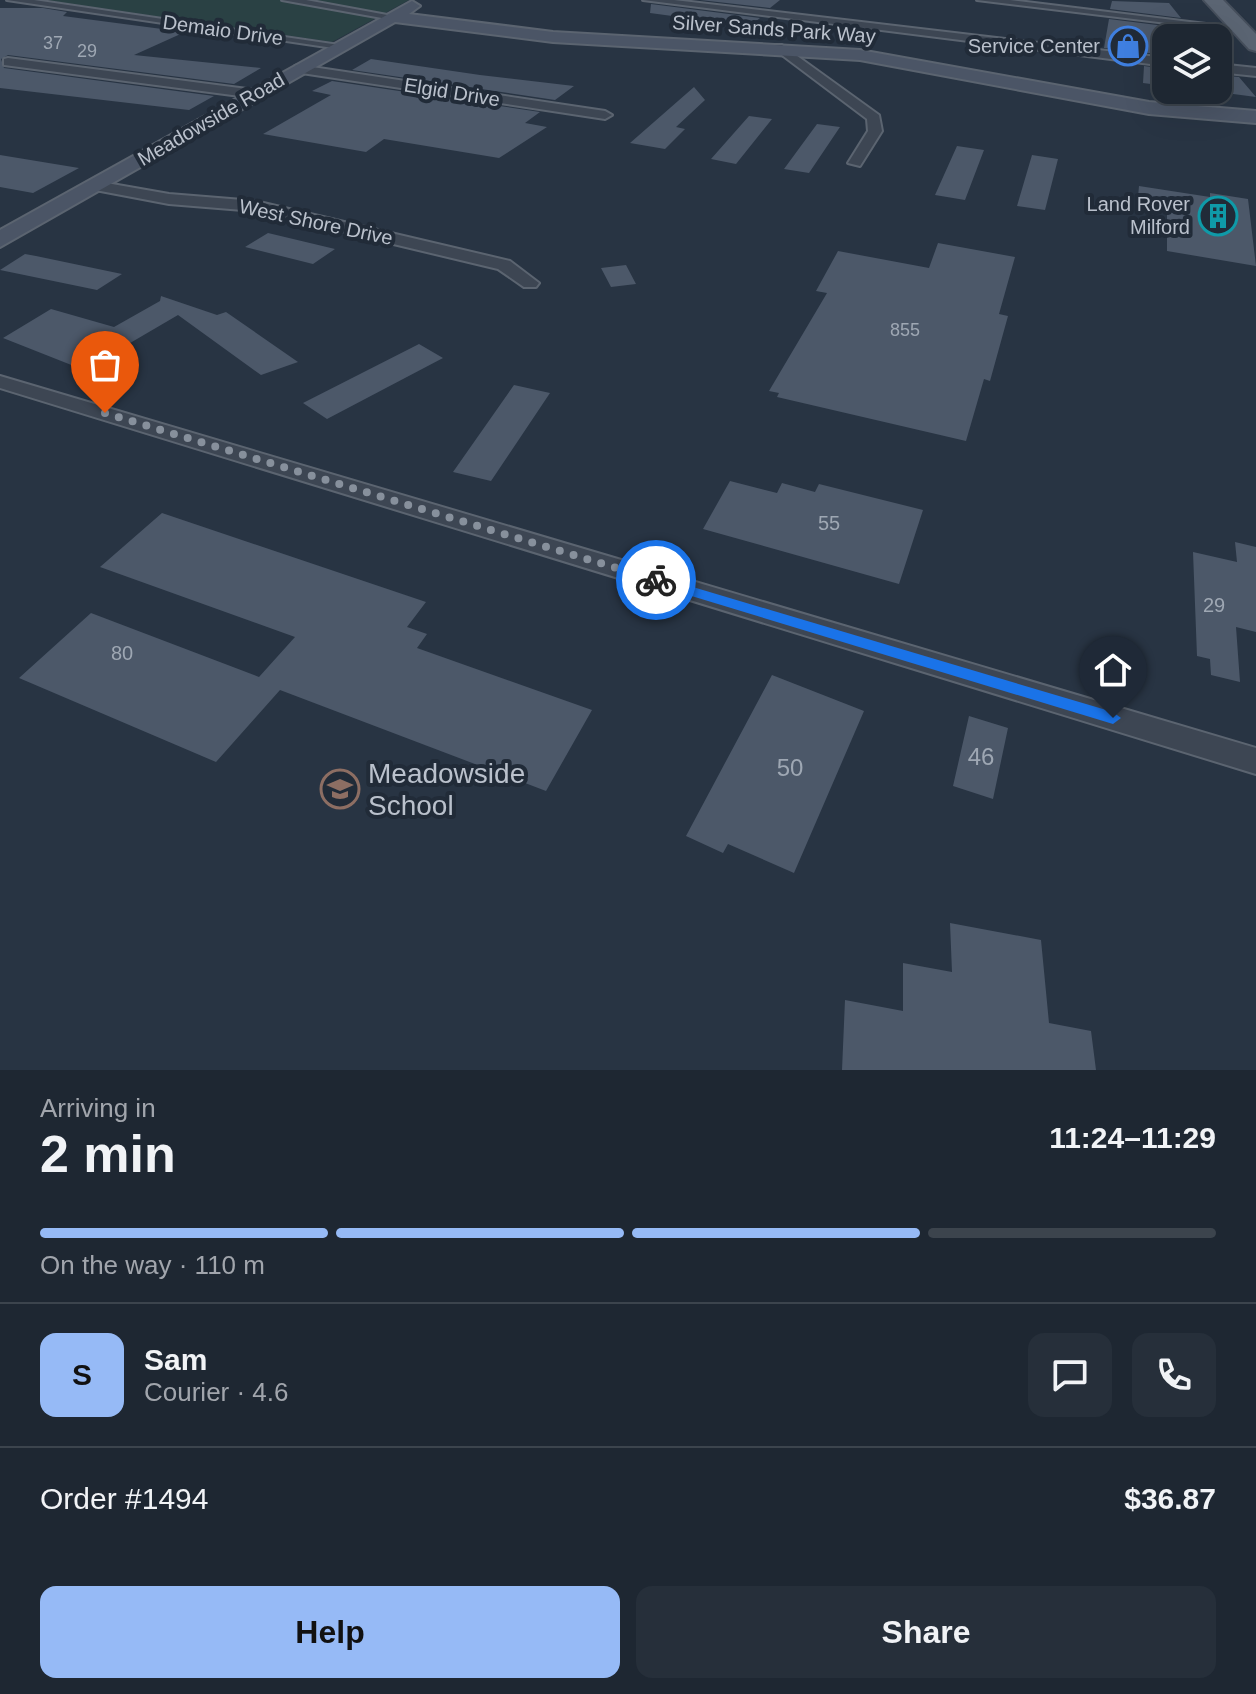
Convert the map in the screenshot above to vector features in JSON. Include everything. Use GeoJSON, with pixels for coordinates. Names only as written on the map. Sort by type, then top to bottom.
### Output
{"type":"FeatureCollection","features":[{"type":"Feature","properties":{"kind":"main road"},"geometry":{"type":"LineString","coordinates":[[1213,0],[1256,45]]}},
{"type":"Feature","properties":{"kind":"street","name":"Demaio Drive"},"geometry":{"type":"LineString","coordinates":[[12,0],[340,46]]}},
{"type":"Feature","properties":{"kind":"street","name":"Silver Sands Park Way"},"geometry":{"type":"LineString","coordinates":[[287,0],[393,17],[565,38],[778,47],[905,61],[1149,108],[1256,117]]}},
{"type":"Feature","properties":{"kind":"street","name":"Meadowside Road"},"geometry":{"type":"LineString","coordinates":[[0,240],[423,0]]}},
{"type":"Feature","properties":{"kind":"street"},"geometry":{"type":"LineString","coordinates":[[648,0],[1152,60]]}},
{"type":"Feature","properties":{"kind":"street"},"geometry":{"type":"LineString","coordinates":[[982,0],[1241,29]]}},
{"type":"Feature","properties":{"kind":"street"},"geometry":{"type":"LineString","coordinates":[[778,47],[874,118],[875,131],[855,163]]}},
{"type":"Feature","properties":{"kind":"street"},"geometry":{"type":"LineString","coordinates":[[8,62],[255,94]]}},
{"type":"Feature","properties":{"kind":"street","name":"Elgid Drive"},"geometry":{"type":"LineString","coordinates":[[299,69],[605,115]]}},
{"type":"Feature","properties":{"kind":"street"},"geometry":{"type":"LineString","coordinates":[[1232,69],[1256,72]]}},
{"type":"Feature","properties":{"kind":"street","name":"West Shore Drive"},"geometry":{"type":"LineString","coordinates":[[95,186],[169,199],[255,206],[504,265],[530,283]]}},
{"type":"Feature","properties":{"kind":"street"},"geometry":{"type":"LineString","coordinates":[[0,382],[1256,761]]}},
{"type":"Feature","properties":{"kind":"green space"},"geometry":{"type":"Polygon","coordinates":[[[45,0],[409,0],[332,42],[45,0]]]}},
{"type":"Feature","properties":{"kind":"building"},"geometry":{"type":"Polygon","coordinates":[[[700,0],[780,0],[770,8],[700,0]]]}},
{"type":"Feature","properties":{"kind":"building"},"geometry":{"type":"Polygon","coordinates":[[[1112,1],[1169,3],[1181,18],[1110,9],[1112,1]]]}},
{"type":"Feature","properties":{"kind":"building"},"geometry":{"type":"Polygon","coordinates":[[[651,4],[760,18],[750,26],[739,25],[650,13],[651,4]]]}},
{"type":"Feature","properties":{"kind":"building"},"geometry":{"type":"Polygon","coordinates":[[[0,8],[43,8],[67,12],[63,16],[185,32],[134,55],[261,68],[234,84],[8,55],[1,59],[4,68],[214,96],[189,110],[0,88],[0,8]]]}},
{"type":"Feature","properties":{"kind":"building"},"geometry":{"type":"Polygon","coordinates":[[[1109,19],[1152,24],[1152,53],[1104,48],[1109,19]]]}},
{"type":"Feature","properties":{"kind":"building"},"geometry":{"type":"Polygon","coordinates":[[[371,59],[574,86],[555,100],[352,70],[371,59]]]}},
{"type":"Feature","properties":{"kind":"building"},"geometry":{"type":"Polygon","coordinates":[[[1144,66],[1152,67],[1152,84],[1143,83],[1144,66]]]}},
{"type":"Feature","properties":{"kind":"building"},"geometry":{"type":"Polygon","coordinates":[[[1232,76],[1239,77],[1256,97],[1232,94],[1232,76]]]}},
{"type":"Feature","properties":{"kind":"building"},"geometry":{"type":"Polygon","coordinates":[[[332,81],[540,112],[525,123],[547,127],[499,158],[384,139],[366,152],[263,134],[331,95],[312,91],[332,81]]]}},
{"type":"Feature","properties":{"kind":"building"},"geometry":{"type":"Polygon","coordinates":[[[694,87],[705,100],[676,127],[685,129],[665,149],[630,143],[694,87]]]}},
{"type":"Feature","properties":{"kind":"building"},"geometry":{"type":"Polygon","coordinates":[[[749,116],[772,119],[736,164],[711,159],[749,116]]]}},
{"type":"Feature","properties":{"kind":"building"},"geometry":{"type":"Polygon","coordinates":[[[817,124],[840,127],[809,173],[784,169],[817,124]]]}},
{"type":"Feature","properties":{"kind":"building"},"geometry":{"type":"Polygon","coordinates":[[[957,146],[984,150],[965,200],[935,195],[957,146]]]}},
{"type":"Feature","properties":{"kind":"building"},"geometry":{"type":"Polygon","coordinates":[[[0,155],[79,168],[33,193],[0,187],[0,155]]]}},
{"type":"Feature","properties":{"kind":"building"},"geometry":{"type":"Polygon","coordinates":[[[1032,155],[1058,159],[1045,210],[1017,206],[1032,155]]]}},
{"type":"Feature","properties":{"kind":"building"},"geometry":{"type":"Polygon","coordinates":[[[1139,186],[1210,197],[1210,193],[1248,199],[1256,266],[1167,251],[1167,213],[1137,208],[1139,186]]]}},
{"type":"Feature","properties":{"kind":"building"},"geometry":{"type":"Polygon","coordinates":[[[268,233],[335,249],[313,264],[245,247],[268,233]]]}},
{"type":"Feature","properties":{"kind":"building"},"geometry":{"type":"Polygon","coordinates":[[[938,243],[1015,257],[999,314],[1008,316],[990,381],[984,379],[966,441],[777,397],[779,393],[769,391],[827,293],[816,291],[838,251],[929,268],[938,243]]]}},
{"type":"Feature","properties":{"kind":"building"},"geometry":{"type":"Polygon","coordinates":[[[25,254],[122,274],[97,290],[0,270],[25,254]]]}},
{"type":"Feature","properties":{"kind":"building"},"geometry":{"type":"Polygon","coordinates":[[[626,265],[636,284],[611,287],[601,268],[626,265]]]}},
{"type":"Feature","properties":{"kind":"building"},"geometry":{"type":"Polygon","coordinates":[[[161,296],[217,315],[226,312],[298,362],[261,375],[178,315],[84,370],[3,338],[51,309],[114,327],[160,301],[161,296]]]}},
{"type":"Feature","properties":{"kind":"building"},"geometry":{"type":"Polygon","coordinates":[[[419,344],[443,358],[327,419],[303,403],[419,344]]]}},
{"type":"Feature","properties":{"kind":"building"},"geometry":{"type":"Polygon","coordinates":[[[514,385],[550,393],[491,481],[453,472],[514,385]]]}},
{"type":"Feature","properties":{"kind":"building"},"geometry":{"type":"Polygon","coordinates":[[[730,481],[777,493],[782,483],[815,492],[819,484],[923,510],[899,584],[703,529],[730,481]]]}},
{"type":"Feature","properties":{"kind":"building","name":"Meadowside School"},"geometry":{"type":"Polygon","coordinates":[[[162,513],[426,602],[407,627],[427,634],[417,648],[592,710],[546,791],[280,690],[216,762],[19,678],[91,613],[259,677],[295,637],[100,567],[162,513]]]}},
{"type":"Feature","properties":{"kind":"building"},"geometry":{"type":"Polygon","coordinates":[[[1235,542],[1256,547],[1256,632],[1236,627],[1240,682],[1211,675],[1210,659],[1197,656],[1193,552],[1237,562],[1235,542]]]}},
{"type":"Feature","properties":{"kind":"building"},"geometry":{"type":"Polygon","coordinates":[[[772,675],[864,711],[794,873],[728,844],[723,853],[686,836],[772,675]]]}},
{"type":"Feature","properties":{"kind":"building"},"geometry":{"type":"Polygon","coordinates":[[[969,716],[1008,728],[993,799],[953,786],[969,716]]]}},
{"type":"Feature","properties":{"kind":"building"},"geometry":{"type":"Polygon","coordinates":[[[950,923],[1041,940],[1049,1023],[1091,1031],[1096,1070],[842,1070],[845,1000],[903,1011],[903,963],[952,972],[950,923]]]}},
{"type":"Feature","properties":{"kind":"way so far"},"geometry":{"type":"LineString","coordinates":[[105,413],[656,580]]}},
{"type":"Feature","properties":{"kind":"place","name":"Service Center"},"geometry":{"type":"Point","coordinates":[1128,46]}},
{"type":"Feature","properties":{"kind":"place","name":"Land Rover Milford"},"geometry":{"type":"Point","coordinates":[1218,216]}},
{"type":"Feature","properties":{"kind":"place","name":"Meadowside School"},"geometry":{"type":"Point","coordinates":[340,789]}},
{"type":"Feature","properties":{"kind":"route"},"geometry":{"type":"LineString","coordinates":[[656,580],[1113,718]]}}]}
